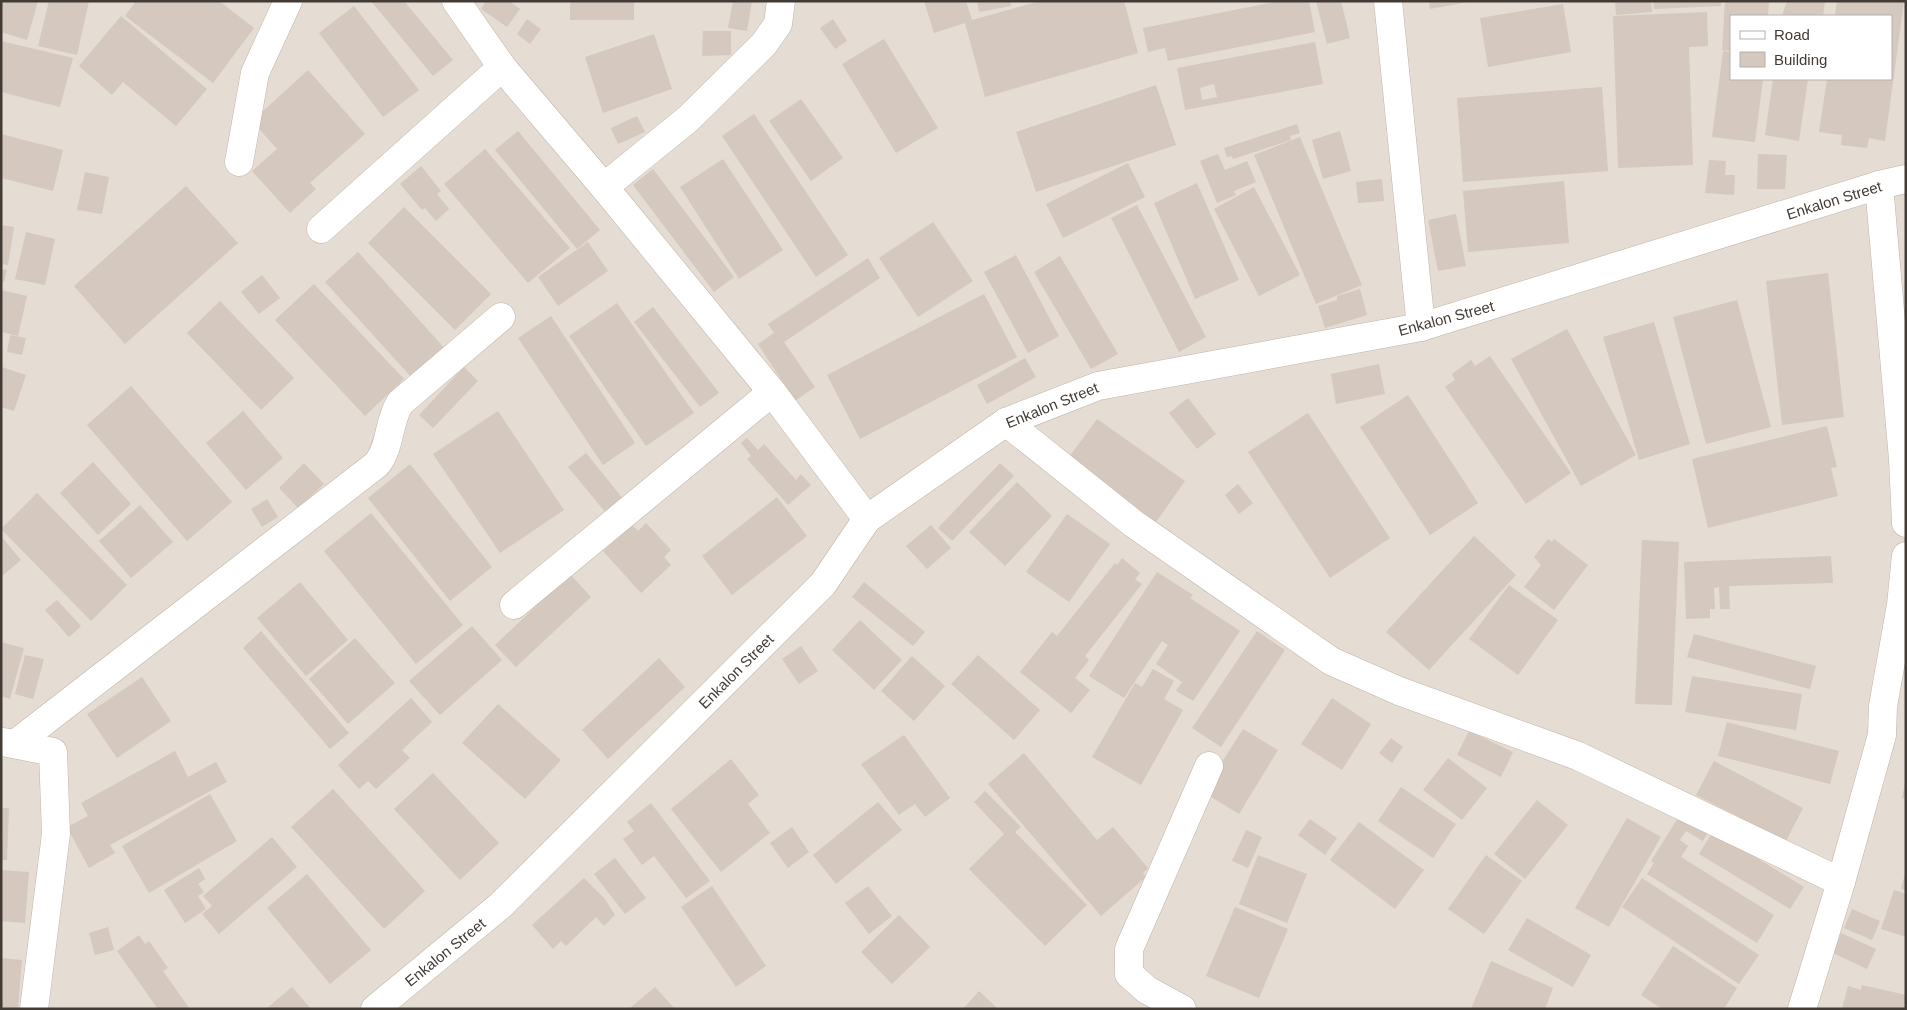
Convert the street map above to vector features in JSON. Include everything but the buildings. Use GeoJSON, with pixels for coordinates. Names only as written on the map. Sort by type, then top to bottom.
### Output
{"type":"FeatureCollection","features":[{"type":"Feature","properties":{"kind":"street"},"geometry":{"type":"LineString","coordinates":[[238,162],[255,73],[288,1]]}},
{"type":"Feature","properties":{"kind":"street"},"geometry":{"type":"LineString","coordinates":[[456,1],[502,67],[604,187],[772,392],[867,519]]}},
{"type":"Feature","properties":{"kind":"street"},"geometry":{"type":"LineString","coordinates":[[604,187],[688,119],[764,44],[778,24],[781,1]]}},
{"type":"Feature","properties":{"kind":"street"},"geometry":{"type":"LineString","coordinates":[[1388,1],[1422,327]]}},
{"type":"Feature","properties":{"kind":"street"},"geometry":{"type":"LineString","coordinates":[[321,230],[502,67]]}},
{"type":"Feature","properties":{"kind":"street","name":"Enkalon Street"},"geometry":{"type":"LineString","coordinates":[[375,1009],[515,892],[823,584],[867,519],[1006,422],[1098,386],[1422,327],[1879,185],[1906,179]]}},
{"type":"Feature","properties":{"kind":"street"},"geometry":{"type":"LineString","coordinates":[[1879,185],[1903,459],[1906,523]]}},
{"type":"Feature","properties":{"kind":"street"},"geometry":{"type":"LineString","coordinates":[[8,743],[377,464],[383,456],[394,413],[400,403],[501,317]]}},
{"type":"Feature","properties":{"kind":"street"},"geometry":{"type":"LineString","coordinates":[[514,605],[772,392]]}},
{"type":"Feature","properties":{"kind":"street"},"geometry":{"type":"LineString","coordinates":[[1006,422],[1134,524],[1331,661],[1399,691],[1578,756],[1841,882]]}},
{"type":"Feature","properties":{"kind":"street"},"geometry":{"type":"LineString","coordinates":[[1802,1009],[1841,882],[1882,735],[1894,708],[1906,556]]}},
{"type":"Feature","properties":{"kind":"street"},"geometry":{"type":"LineString","coordinates":[[8,743],[53,752],[56,834],[34,1009]]}},
{"type":"Feature","properties":{"kind":"street"},"geometry":{"type":"LineString","coordinates":[[1182,1009],[1147,990],[1129,974],[1129,949],[1209,766]]}},
{"type":"Feature","properties":{"kind":"shaded area"},"geometry":{"type":"Polygon","coordinates":[[[1,1],[1906,1],[1906,1009],[1,1009],[1,1]]]}}]}
